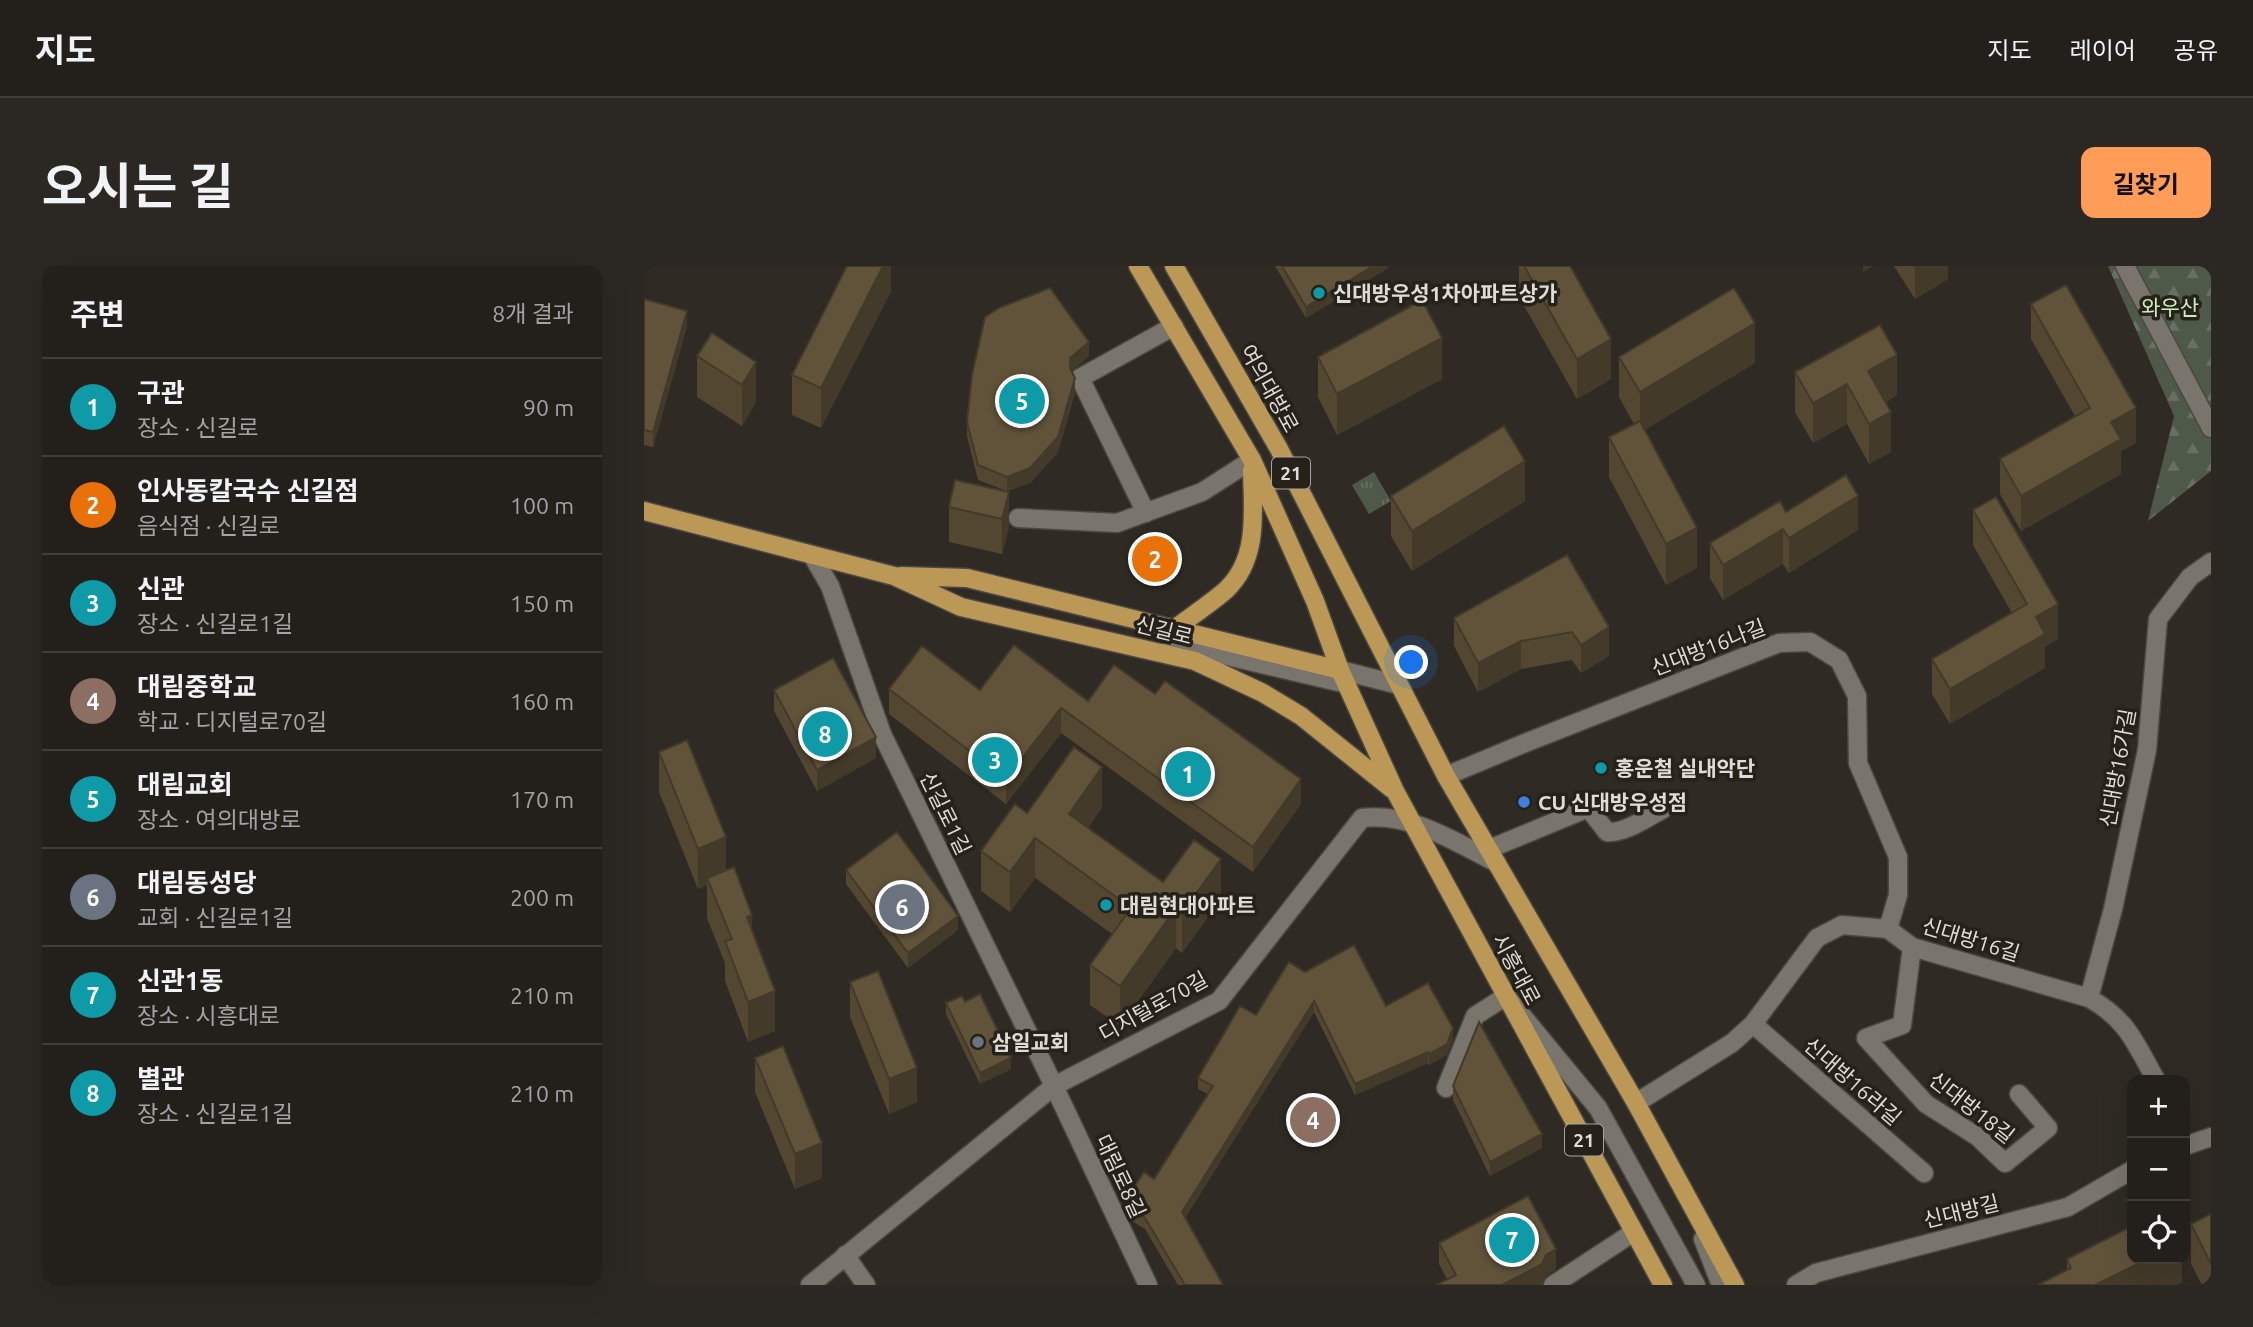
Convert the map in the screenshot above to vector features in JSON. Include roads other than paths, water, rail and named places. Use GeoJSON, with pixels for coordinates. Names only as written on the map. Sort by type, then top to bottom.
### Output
{"type":"FeatureCollection","features":[{"type":"Feature","properties":{"kind":"main road"},"geometry":{"type":"LineString","coordinates":[[1138,266],[1252,460],[1315,601],[1344,677]]}},
{"type":"Feature","properties":{"kind":"main road","name":"여의대방로"},"geometry":{"type":"LineString","coordinates":[[1174,266],[1279,449],[1399,685]]}},
{"type":"Feature","properties":{"kind":"main road"},"geometry":{"type":"LineString","coordinates":[[1173,630],[1227,589],[1242,570],[1250,551],[1253,527],[1252,460]]}},
{"type":"Feature","properties":{"kind":"main road","name":"신길로"},"geometry":{"type":"LineString","coordinates":[[644,511],[894,576],[961,607],[1195,660],[1263,693],[1323,732],[1395,791]]}},
{"type":"Feature","properties":{"kind":"main road","name":"신길로"},"geometry":{"type":"LineString","coordinates":[[894,576],[967,578],[1344,677]]}},
{"type":"Feature","properties":{"kind":"main road","name":"시흥대로"},"geometry":{"type":"LineString","coordinates":[[1344,677],[1395,791],[1663,1285]]}},
{"type":"Feature","properties":{"kind":"main road","name":"시흥대로"},"geometry":{"type":"LineString","coordinates":[[1399,685],[1446,776],[1636,1103],[1735,1285]]}},
{"type":"Feature","properties":{"kind":"street"},"geometry":{"type":"LineString","coordinates":[[2125,266],[2211,428]]}},
{"type":"Feature","properties":{"kind":"street"},"geometry":{"type":"LineString","coordinates":[[1146,513],[1080,379],[1174,326]]}},
{"type":"Feature","properties":{"kind":"street"},"geometry":{"type":"LineString","coordinates":[[1018,518],[1116,523],[1202,492],[1252,460]]}},
{"type":"Feature","properties":{"kind":"street","name":"신길로1길"},"geometry":{"type":"LineString","coordinates":[[813,555],[830,586],[882,734],[1054,1086]]}},
{"type":"Feature","properties":{"kind":"street","name":"신대방16가길"},"geometry":{"type":"LineString","coordinates":[[2089,998],[2113,909],[2147,750],[2158,619],[2190,577],[2211,562]]}},
{"type":"Feature","properties":{"kind":"street","name":"신대방16나길"},"geometry":{"type":"LineString","coordinates":[[1446,776],[1779,643],[1810,642],[1839,660],[1857,696],[1858,763],[1898,857],[1898,895],[1888,929]]}},
{"type":"Feature","properties":{"kind":"street"},"geometry":{"type":"LineString","coordinates":[[1162,652],[1202,649],[1344,677]]}},
{"type":"Feature","properties":{"kind":"street","name":"신길로"},"geometry":{"type":"LineString","coordinates":[[1344,677],[1399,685]]}},
{"type":"Feature","properties":{"kind":"street"},"geometry":{"type":"LineString","coordinates":[[1493,856],[1586,809],[1592,811],[1607,832],[1614,833],[1663,809]]}},
{"type":"Feature","properties":{"kind":"street","name":"디지털로70길"},"geometry":{"type":"LineString","coordinates":[[810,1285],[1054,1086],[1219,1001],[1362,818],[1385,817],[1413,823],[1493,856]]}},
{"type":"Feature","properties":{"kind":"street"},"geometry":{"type":"LineString","coordinates":[[1636,1103],[1732,1043],[1753,1024],[1817,938],[1842,925],[1888,929]]}},
{"type":"Feature","properties":{"kind":"street","name":"신대방16길"},"geometry":{"type":"LineString","coordinates":[[1888,929],[1912,947],[2089,998],[2111,1010],[2125,1026],[2153,1075]]}},
{"type":"Feature","properties":{"kind":"street","name":"신대방18길"},"geometry":{"type":"LineString","coordinates":[[1912,947],[1902,1025],[1866,1038],[1926,1104],[1979,1137],[2005,1163],[2048,1128],[2019,1094]]}},
{"type":"Feature","properties":{"kind":"street"},"geometry":{"type":"LineString","coordinates":[[1446,1088],[1475,1016],[1506,996],[1598,1108],[1696,1285]]}},
{"type":"Feature","properties":{"kind":"street","name":"신대방16라길"},"geometry":{"type":"LineString","coordinates":[[1753,1024],[1924,1174]]}},
{"type":"Feature","properties":{"kind":"street","name":"대림로8길"},"geometry":{"type":"LineString","coordinates":[[1054,1086],[1148,1285]]}},
{"type":"Feature","properties":{"kind":"street"},"geometry":{"type":"LineString","coordinates":[[2190,1132],[2211,1128]]}},
{"type":"Feature","properties":{"kind":"street"},"geometry":{"type":"LineString","coordinates":[[2190,1144],[2211,1137]]}},
{"type":"Feature","properties":{"kind":"street","name":"신대방길"},"geometry":{"type":"LineString","coordinates":[[1796,1285],[1816,1273],[2068,1207],[2127,1173]]}},
{"type":"Feature","properties":{"kind":"street"},"geometry":{"type":"LineString","coordinates":[[1686,1194],[1721,1285]]}},
{"type":"Feature","properties":{"kind":"street"},"geometry":{"type":"LineString","coordinates":[[1553,1285],[1634,1232]]}},
{"type":"Feature","properties":{"kind":"street"},"geometry":{"type":"LineString","coordinates":[[845,1255],[866,1285]]}},
{"type":"Feature","properties":{"kind":"place","name":"신대방우성1차아파트상가"},"geometry":{"type":"Point","coordinates":[1319,293]}},
{"type":"Feature","properties":{"kind":"place","name":"대림교회"},"geometry":{"type":"Point","coordinates":[1022,401]}},
{"type":"Feature","properties":{"kind":"place","name":"인사동칼국수 신길점"},"geometry":{"type":"Point","coordinates":[1155,559]}},
{"type":"Feature","properties":{"kind":"place","name":"별관"},"geometry":{"type":"Point","coordinates":[825,734]}},
{"type":"Feature","properties":{"kind":"place","name":"신관"},"geometry":{"type":"Point","coordinates":[995,760]}},
{"type":"Feature","properties":{"kind":"place","name":"홍운철 실내악단"},"geometry":{"type":"Point","coordinates":[1601,768]}},
{"type":"Feature","properties":{"kind":"place","name":"구관"},"geometry":{"type":"Point","coordinates":[1188,774]}},
{"type":"Feature","properties":{"kind":"place","name":"CU 신대방우성점"},"geometry":{"type":"Point","coordinates":[1524,802]}},
{"type":"Feature","properties":{"kind":"place","name":"대림현대아파트"},"geometry":{"type":"Point","coordinates":[1106,905]}},
{"type":"Feature","properties":{"kind":"place","name":"대림동성당"},"geometry":{"type":"Point","coordinates":[902,907]}},
{"type":"Feature","properties":{"kind":"place","name":"삼일교회"},"geometry":{"type":"Point","coordinates":[978,1042]}},
{"type":"Feature","properties":{"kind":"place","name":"대림중학교"},"geometry":{"type":"Point","coordinates":[1313,1120]}},
{"type":"Feature","properties":{"kind":"place","name":"신관1동"},"geometry":{"type":"Point","coordinates":[1512,1240]}},
{"type":"Feature","properties":{"kind":"park label","name":"와우산"},"geometry":{"type":"Point","coordinates":[2170,307]}}]}
